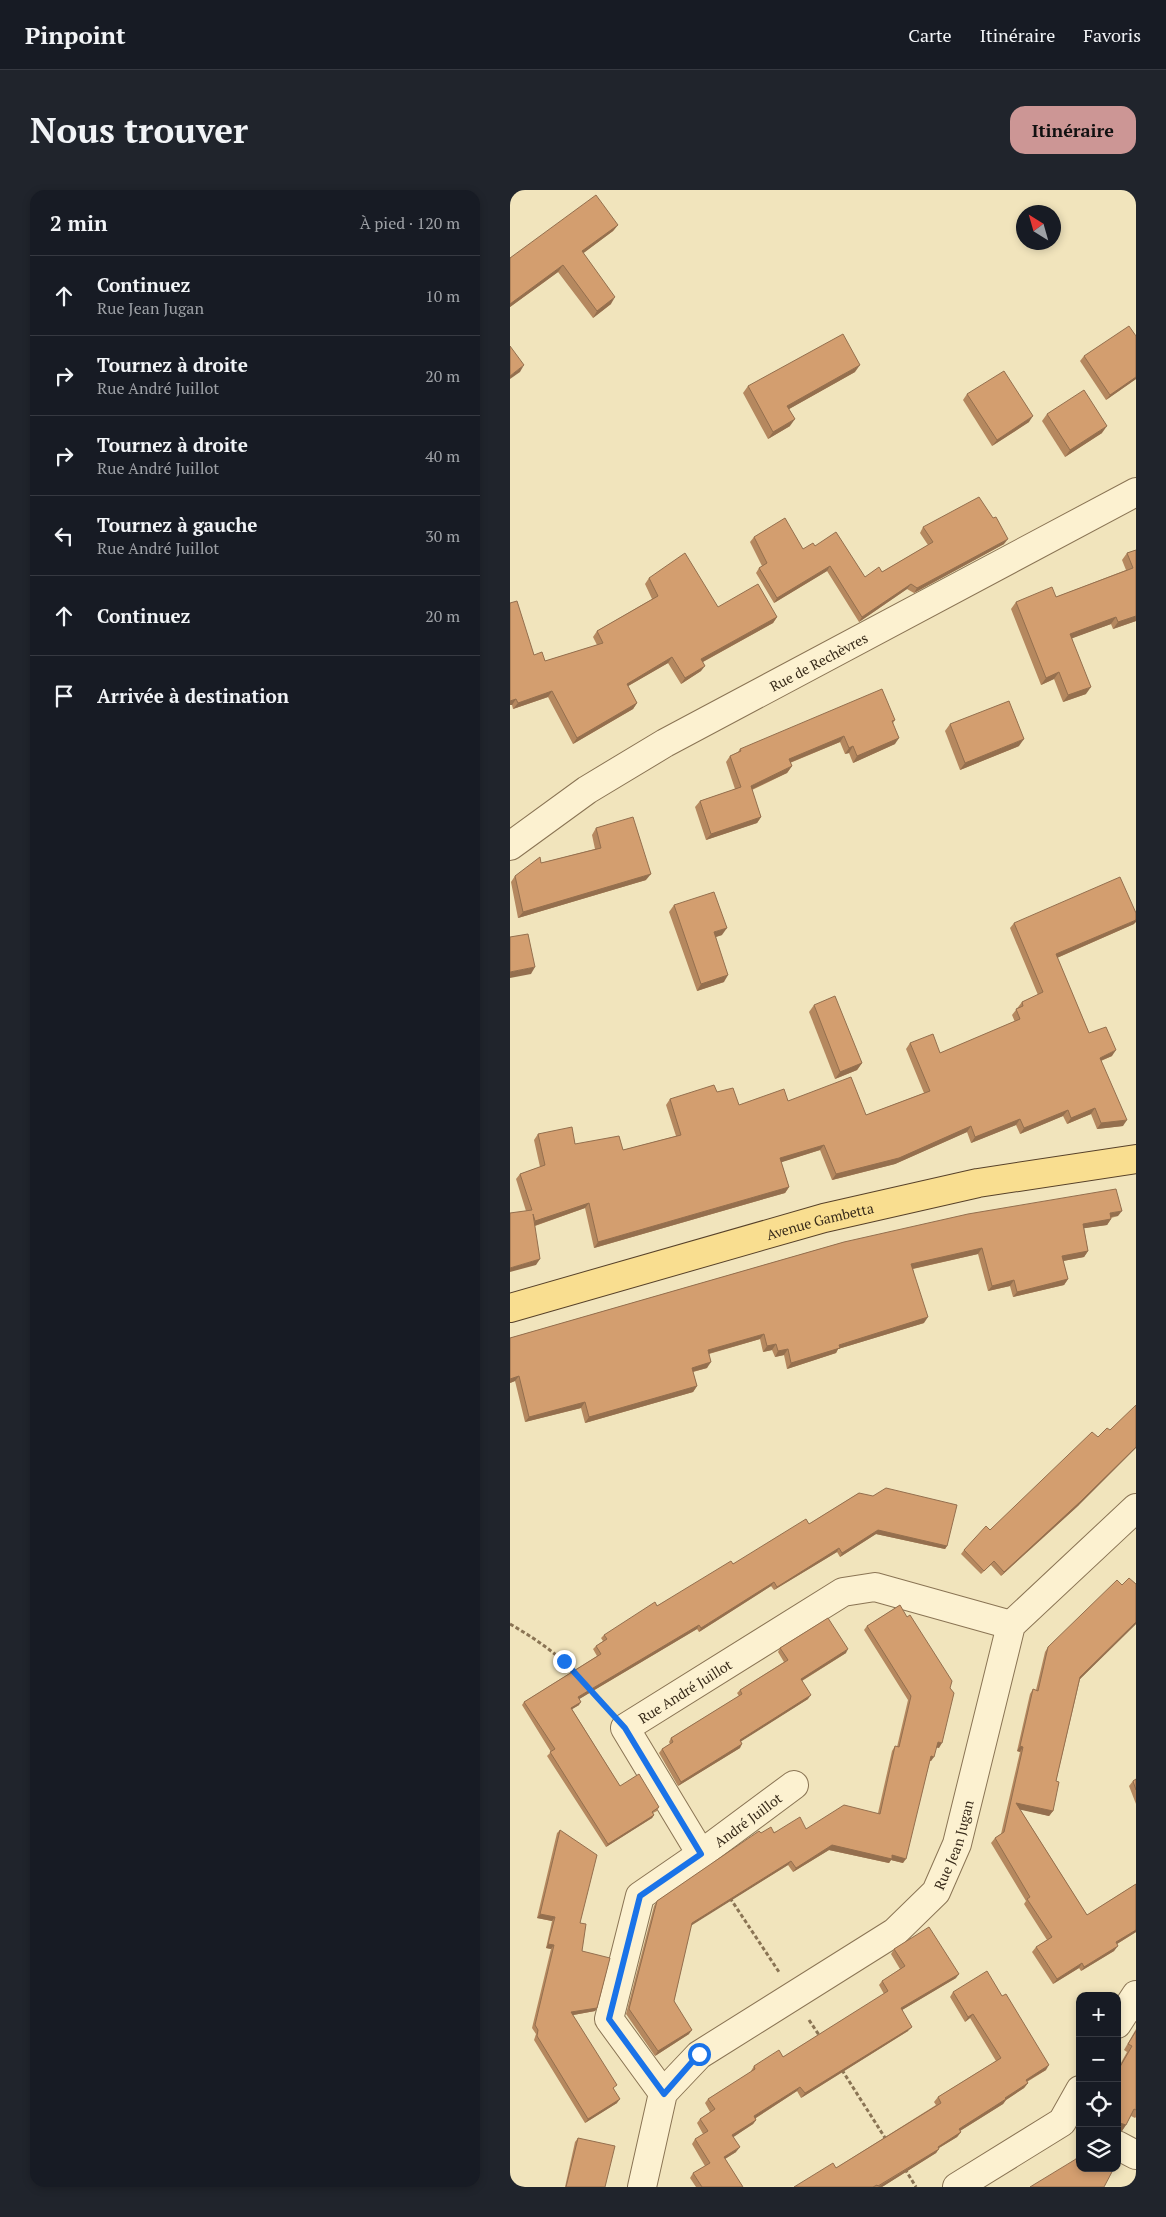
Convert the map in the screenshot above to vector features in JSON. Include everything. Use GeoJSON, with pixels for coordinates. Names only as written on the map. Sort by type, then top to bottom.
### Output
{"type":"FeatureCollection","features":[{"type":"Feature","properties":{"kind":"main road","name":"Avenue Gambetta"},"geometry":{"type":"LineString","coordinates":[[510,1308],[824,1218],[978,1183],[1136,1159]]}},
{"type":"Feature","properties":{"kind":"street","name":"Rue de Rechèvres"},"geometry":{"type":"LineString","coordinates":[[510,846],[587,790],[665,743],[1136,492]]}},
{"type":"Feature","properties":{"kind":"street"},"geometry":{"type":"LineString","coordinates":[[1011,1625],[1136,1508]]}},
{"type":"Feature","properties":{"kind":"street","name":"Rue André Juillot"},"geometry":{"type":"LineString","coordinates":[[701,1854],[625,1728],[843,1592],[875,1587],[1011,1625]]}},
{"type":"Feature","properties":{"kind":"street","name":"Rue Jean Jugan"},"geometry":{"type":"LineString","coordinates":[[642,2187],[664,2094],[699,2054],[895,1932],[936,1892],[957,1844],[1011,1625]]}},
{"type":"Feature","properties":{"kind":"street","name":"André Juillot"},"geometry":{"type":"LineString","coordinates":[[701,1854],[794,1785]]}},
{"type":"Feature","properties":{"kind":"street"},"geometry":{"type":"LineString","coordinates":[[664,2094],[609,2019],[640,1896],[701,1854]]}},
{"type":"Feature","properties":{"kind":"street"},"geometry":{"type":"LineString","coordinates":[[1121,2018],[1136,1995]]}},
{"type":"Feature","properties":{"kind":"street"},"geometry":{"type":"LineString","coordinates":[[957,2187],[1062,2122],[1072,2120],[1076,2105]]}},
{"type":"Feature","properties":{"kind":"street"},"geometry":{"type":"LineString","coordinates":[[1121,2147],[1136,2155]]}},
{"type":"Feature","properties":{"kind":"path"},"geometry":{"type":"LineString","coordinates":[[510,1624],[535,1639],[564,1661],[577,1675]]}},
{"type":"Feature","properties":{"kind":"path"},"geometry":{"type":"LineString","coordinates":[[583,1682],[625,1728]]}},
{"type":"Feature","properties":{"kind":"building"},"geometry":{"type":"Polygon","coordinates":[[[596,195],[618,225],[582,251],[615,297],[597,311],[563,265],[510,304],[510,258],[596,195]]]}},
{"type":"Feature","properties":{"kind":"building"},"geometry":{"type":"Polygon","coordinates":[[[1129,326],[1136,336],[1136,377],[1110,395],[1084,356],[1129,326]]]}},
{"type":"Feature","properties":{"kind":"building"},"geometry":{"type":"Polygon","coordinates":[[[843,334],[860,365],[787,406],[795,419],[773,432],[748,386],[843,334]]]}},
{"type":"Feature","properties":{"kind":"building"},"geometry":{"type":"Polygon","coordinates":[[[510,346],[524,365],[510,376],[510,346]]]}},
{"type":"Feature","properties":{"kind":"building"},"geometry":{"type":"Polygon","coordinates":[[[1004,371],[1033,416],[997,440],[967,394],[1004,371]]]}},
{"type":"Feature","properties":{"kind":"building"},"geometry":{"type":"Polygon","coordinates":[[[1084,390],[1107,426],[1070,450],[1047,414],[1084,390]]]}},
{"type":"Feature","properties":{"kind":"building"},"geometry":{"type":"Polygon","coordinates":[[[979,497],[993,518],[996,517],[1008,539],[917,588],[911,584],[862,617],[830,566],[777,598],[759,568],[767,563],[754,537],[785,518],[803,549],[813,543],[815,546],[836,532],[865,577],[879,567],[882,572],[933,542],[923,527],[979,497]]]}},
{"type":"Feature","properties":{"kind":"building"},"geometry":{"type":"Polygon","coordinates":[[[1136,550],[1136,616],[1118,622],[1116,617],[1070,634],[1091,687],[1068,695],[1059,672],[1046,678],[1016,602],[1052,587],[1056,597],[1133,568],[1127,553],[1136,550]]]}},
{"type":"Feature","properties":{"kind":"building"},"geometry":{"type":"Polygon","coordinates":[[[685,553],[718,607],[758,584],[777,617],[701,659],[705,666],[685,678],[672,657],[627,684],[637,703],[577,738],[552,691],[518,703],[516,699],[510,701],[510,603],[517,601],[534,655],[542,652],[545,661],[603,643],[597,631],[658,596],[649,578],[685,553]]]}},
{"type":"Feature","properties":{"kind":"building"},"geometry":{"type":"Polygon","coordinates":[[[882,689],[895,720],[892,721],[899,738],[857,756],[853,746],[849,748],[844,736],[789,759],[792,766],[751,786],[761,817],[711,834],[700,801],[741,787],[730,756],[741,751],[740,749],[882,689]]]}},
{"type":"Feature","properties":{"kind":"building"},"geometry":{"type":"Polygon","coordinates":[[[1009,701],[1024,739],[965,763],[950,724],[1009,701]]]}},
{"type":"Feature","properties":{"kind":"building"},"geometry":{"type":"Polygon","coordinates":[[[633,817],[651,874],[523,912],[515,876],[540,857],[541,863],[601,848],[596,828],[633,817]]]}},
{"type":"Feature","properties":{"kind":"building"},"geometry":{"type":"Polygon","coordinates":[[[1120,877],[1136,913],[1136,920],[1056,954],[1089,1033],[1106,1027],[1116,1050],[1100,1058],[1127,1120],[1101,1123],[1095,1108],[1071,1118],[1068,1110],[1024,1128],[1020,1119],[975,1137],[971,1126],[899,1158],[836,1174],[824,1145],[780,1158],[789,1187],[598,1242],[589,1203],[535,1221],[533,1214],[540,1259],[510,1268],[510,1213],[532,1210],[520,1174],[545,1165],[538,1134],[572,1127],[575,1144],[619,1136],[623,1150],[681,1135],[670,1099],[714,1085],[717,1092],[733,1088],[739,1105],[784,1089],[788,1101],[851,1077],[866,1115],[930,1091],[910,1043],[933,1034],[940,1053],[1020,1019],[1016,1009],[1023,1006],[1022,1002],[1043,992],[1014,923],[1120,877]]]}},
{"type":"Feature","properties":{"kind":"building"},"geometry":{"type":"Polygon","coordinates":[[[714,892],[727,928],[714,932],[728,975],[701,984],[674,905],[714,892]]]}},
{"type":"Feature","properties":{"kind":"building"},"geometry":{"type":"Polygon","coordinates":[[[528,934],[535,967],[510,972],[510,937],[528,934]]]}},
{"type":"Feature","properties":{"kind":"building"},"geometry":{"type":"Polygon","coordinates":[[[835,996],[862,1063],[840,1072],[814,1005],[835,996]]]}},
{"type":"Feature","properties":{"kind":"building"},"geometry":{"type":"Polygon","coordinates":[[[1116,1189],[1122,1211],[1110,1213],[1111,1219],[1083,1224],[1088,1251],[1062,1256],[1068,1279],[1017,1292],[1014,1280],[992,1286],[982,1248],[911,1264],[928,1317],[839,1345],[840,1348],[791,1363],[788,1349],[778,1351],[776,1344],[767,1346],[764,1334],[708,1350],[711,1362],[692,1368],[697,1386],[589,1417],[585,1402],[529,1417],[519,1376],[510,1379],[510,1338],[844,1242],[968,1214],[1116,1189]]]}},
{"type":"Feature","properties":{"kind":"building"},"geometry":{"type":"Polygon","coordinates":[[[1136,1405],[1136,1447],[1004,1572],[994,1561],[984,1571],[964,1550],[986,1526],[990,1530],[1092,1432],[1098,1437],[1107,1428],[1110,1430],[1136,1405]]]}},
{"type":"Feature","properties":{"kind":"building"},"geometry":{"type":"Polygon","coordinates":[[[886,1488],[957,1505],[947,1546],[878,1530],[842,1553],[839,1548],[777,1587],[774,1582],[701,1628],[699,1625],[578,1697],[581,1702],[571,1708],[620,1786],[639,1774],[659,1807],[652,1812],[654,1815],[608,1844],[550,1752],[555,1749],[524,1702],[601,1654],[596,1646],[607,1639],[604,1635],[655,1602],[657,1606],[731,1561],[733,1564],[806,1519],[809,1524],[859,1493],[873,1496],[886,1488]]]}},
{"type":"Feature","properties":{"kind":"building"},"geometry":{"type":"Polygon","coordinates":[[[1129,1578],[1136,1584],[1136,1622],[1080,1677],[1056,1781],[1059,1782],[1053,1811],[1016,1803],[1087,1915],[1136,1884],[1136,1930],[1116,1942],[1118,1946],[1084,1967],[1082,1963],[1057,1979],[1036,1947],[1052,1937],[1027,1899],[1030,1897],[995,1838],[1004,1832],[1023,1747],[1020,1746],[1033,1689],[1038,1691],[1048,1647],[1117,1580],[1122,1585],[1129,1578]]]}},
{"type":"Feature","properties":{"kind":"building"},"geometry":{"type":"Polygon","coordinates":[[[900,1605],[907,1617],[910,1615],[952,1681],[950,1688],[954,1693],[942,1743],[938,1742],[934,1757],[931,1756],[906,1859],[892,1855],[892,1859],[832,1845],[796,1868],[791,1861],[692,1923],[674,2001],[692,2030],[658,2051],[629,2009],[657,1901],[759,1831],[761,1833],[771,1827],[774,1833],[800,1817],[806,1829],[844,1805],[880,1814],[895,1746],[899,1747],[911,1696],[867,1626],[900,1605]]]}},
{"type":"Feature","properties":{"kind":"building"},"geometry":{"type":"Polygon","coordinates":[[[828,1618],[848,1649],[801,1679],[811,1695],[740,1740],[742,1744],[681,1782],[662,1749],[673,1742],[671,1738],[742,1694],[740,1690],[788,1660],[780,1648],[828,1618]]]}},
{"type":"Feature","properties":{"kind":"building"},"geometry":{"type":"Polygon","coordinates":[[[1136,1779],[1136,1790],[1133,1781],[1136,1779]]]}},
{"type":"Feature","properties":{"kind":"building"},"geometry":{"type":"Polygon","coordinates":[[[560,1830],[597,1855],[580,1923],[586,1924],[582,1951],[610,1958],[597,2008],[571,2012],[617,2085],[613,2088],[620,2099],[588,2119],[537,2036],[538,2030],[535,2025],[554,1945],[548,1944],[555,1917],[540,1914],[560,1830]]]}},
{"type":"Feature","properties":{"kind":"building"},"geometry":{"type":"Polygon","coordinates":[[[929,1927],[959,1974],[901,2008],[912,2027],[805,2093],[800,2087],[754,2116],[756,2120],[732,2135],[740,2147],[724,2157],[743,2187],[702,2187],[693,2173],[710,2163],[695,2139],[708,2131],[700,2119],[715,2109],[708,2099],[755,2069],[754,2066],[779,2050],[783,2057],[888,1991],[882,1981],[905,1966],[894,1949],[929,1927]]]}},
{"type":"Feature","properties":{"kind":"building"},"geometry":{"type":"Polygon","coordinates":[[[987,1971],[1002,1996],[1006,1994],[1049,2065],[1026,2080],[1028,2083],[1006,2099],[959,2129],[961,2132],[938,2147],[939,2149],[878,2186],[794,2187],[833,2163],[836,2168],[941,2103],[938,2097],[1001,2058],[973,2014],[968,2017],[953,1992],[987,1971]]]}},
{"type":"Feature","properties":{"kind":"building"},"geometry":{"type":"Polygon","coordinates":[[[1136,2031],[1136,2110],[1134,2109],[1126,2125],[1121,2123],[1121,2065],[1132,2046],[1128,2044],[1136,2031]]]}},
{"type":"Feature","properties":{"kind":"building"},"geometry":{"type":"Polygon","coordinates":[[[578,2138],[615,2146],[605,2187],[566,2187],[578,2138]]]}},
{"type":"Feature","properties":{"kind":"building"},"geometry":{"type":"Polygon","coordinates":[[[1076,2159],[1076,2172],[1112,2172],[1104,2187],[1030,2187],[1076,2159]]]}},
{"type":"Feature","properties":{"kind":"route"},"geometry":{"type":"LineString","coordinates":[[564,1661],[625,1728],[701,1854],[640,1896],[609,2019],[664,2094],[699,2054]]}}]}
